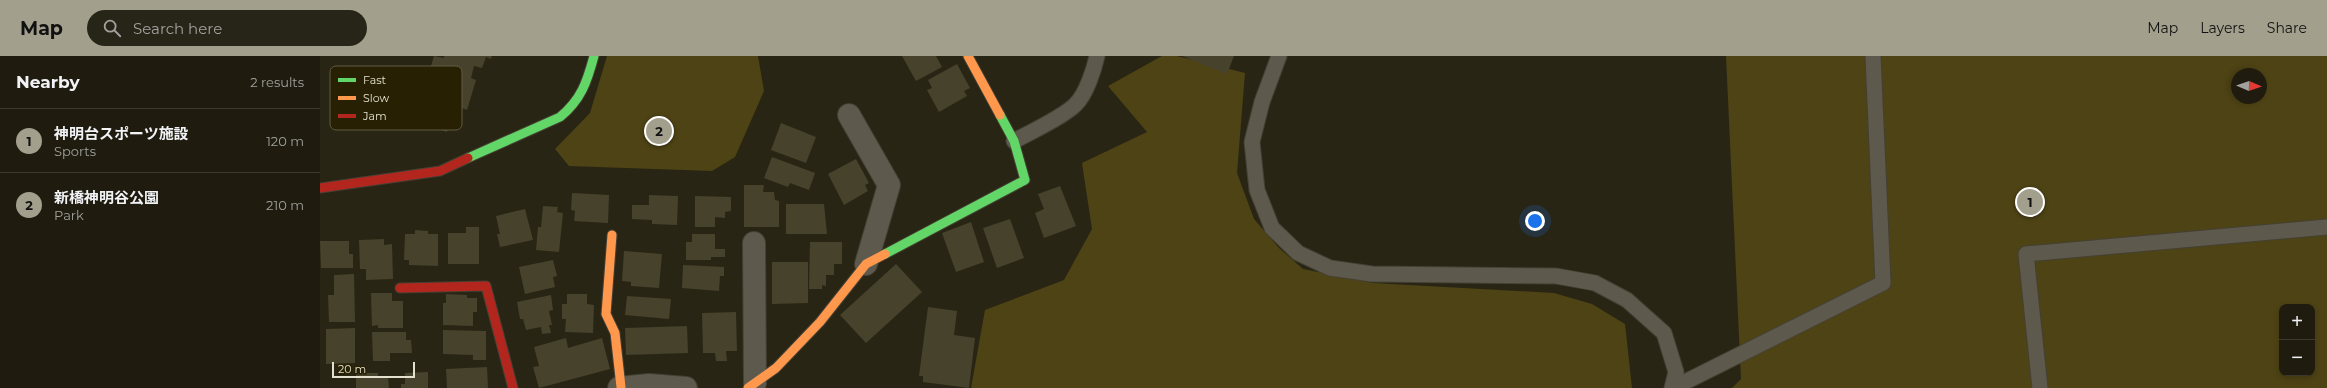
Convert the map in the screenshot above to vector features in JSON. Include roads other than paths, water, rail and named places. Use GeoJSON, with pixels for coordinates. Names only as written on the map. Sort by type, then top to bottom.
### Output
{"type":"FeatureCollection","features":[{"type":"Feature","properties":{"kind":"street"},"geometry":{"type":"LineString","coordinates":[[320,188],[440,171],[560,117],[575,107],[584,93],[594,56]]}},
{"type":"Feature","properties":{"kind":"street"},"geometry":{"type":"LineString","coordinates":[[866,264],[1025,180],[1014,140],[968,56]]}},
{"type":"Feature","properties":{"kind":"street"},"geometry":{"type":"LineString","coordinates":[[751,386],[776,368],[820,322],[866,264],[889,185],[850,115]]}},
{"type":"Feature","properties":{"kind":"street"},"geometry":{"type":"LineString","coordinates":[[612,235],[606,314],[615,333],[620,388],[649,385],[686,388]]}},
{"type":"Feature","properties":{"kind":"street"},"geometry":{"type":"LineString","coordinates":[[751,386],[754,243]]}},
{"type":"Feature","properties":{"kind":"street"},"geometry":{"type":"LineString","coordinates":[[400,288],[486,286],[508,364],[513,388]]}},
{"type":"Feature","properties":{"kind":"lane"},"geometry":{"type":"LineString","coordinates":[[1014,140],[1035,130],[1076,104],[1093,73],[1098,56]]}},
{"type":"Feature","properties":{"kind":"lane"},"geometry":{"type":"LineString","coordinates":[[1279,56],[1262,102],[1252,142],[1257,190],[1272,228],[1298,253],[1330,268],[1372,274],[1556,276],[1595,283],[1627,300],[1664,333],[1676,372],[1672,388]]}},
{"type":"Feature","properties":{"kind":"lane"},"geometry":{"type":"LineString","coordinates":[[1672,388],[1883,283],[1873,56]]}},
{"type":"Feature","properties":{"kind":"lane"},"geometry":{"type":"LineString","coordinates":[[2040,388],[2026,254],[2327,227]]}},
{"type":"Feature","properties":{"kind":"place","name":"新橋神明谷公園"},"geometry":{"type":"Point","coordinates":[659,131]}},
{"type":"Feature","properties":{"kind":"place","name":"神明台スポーツ施設"},"geometry":{"type":"Point","coordinates":[2030,202]}}]}
